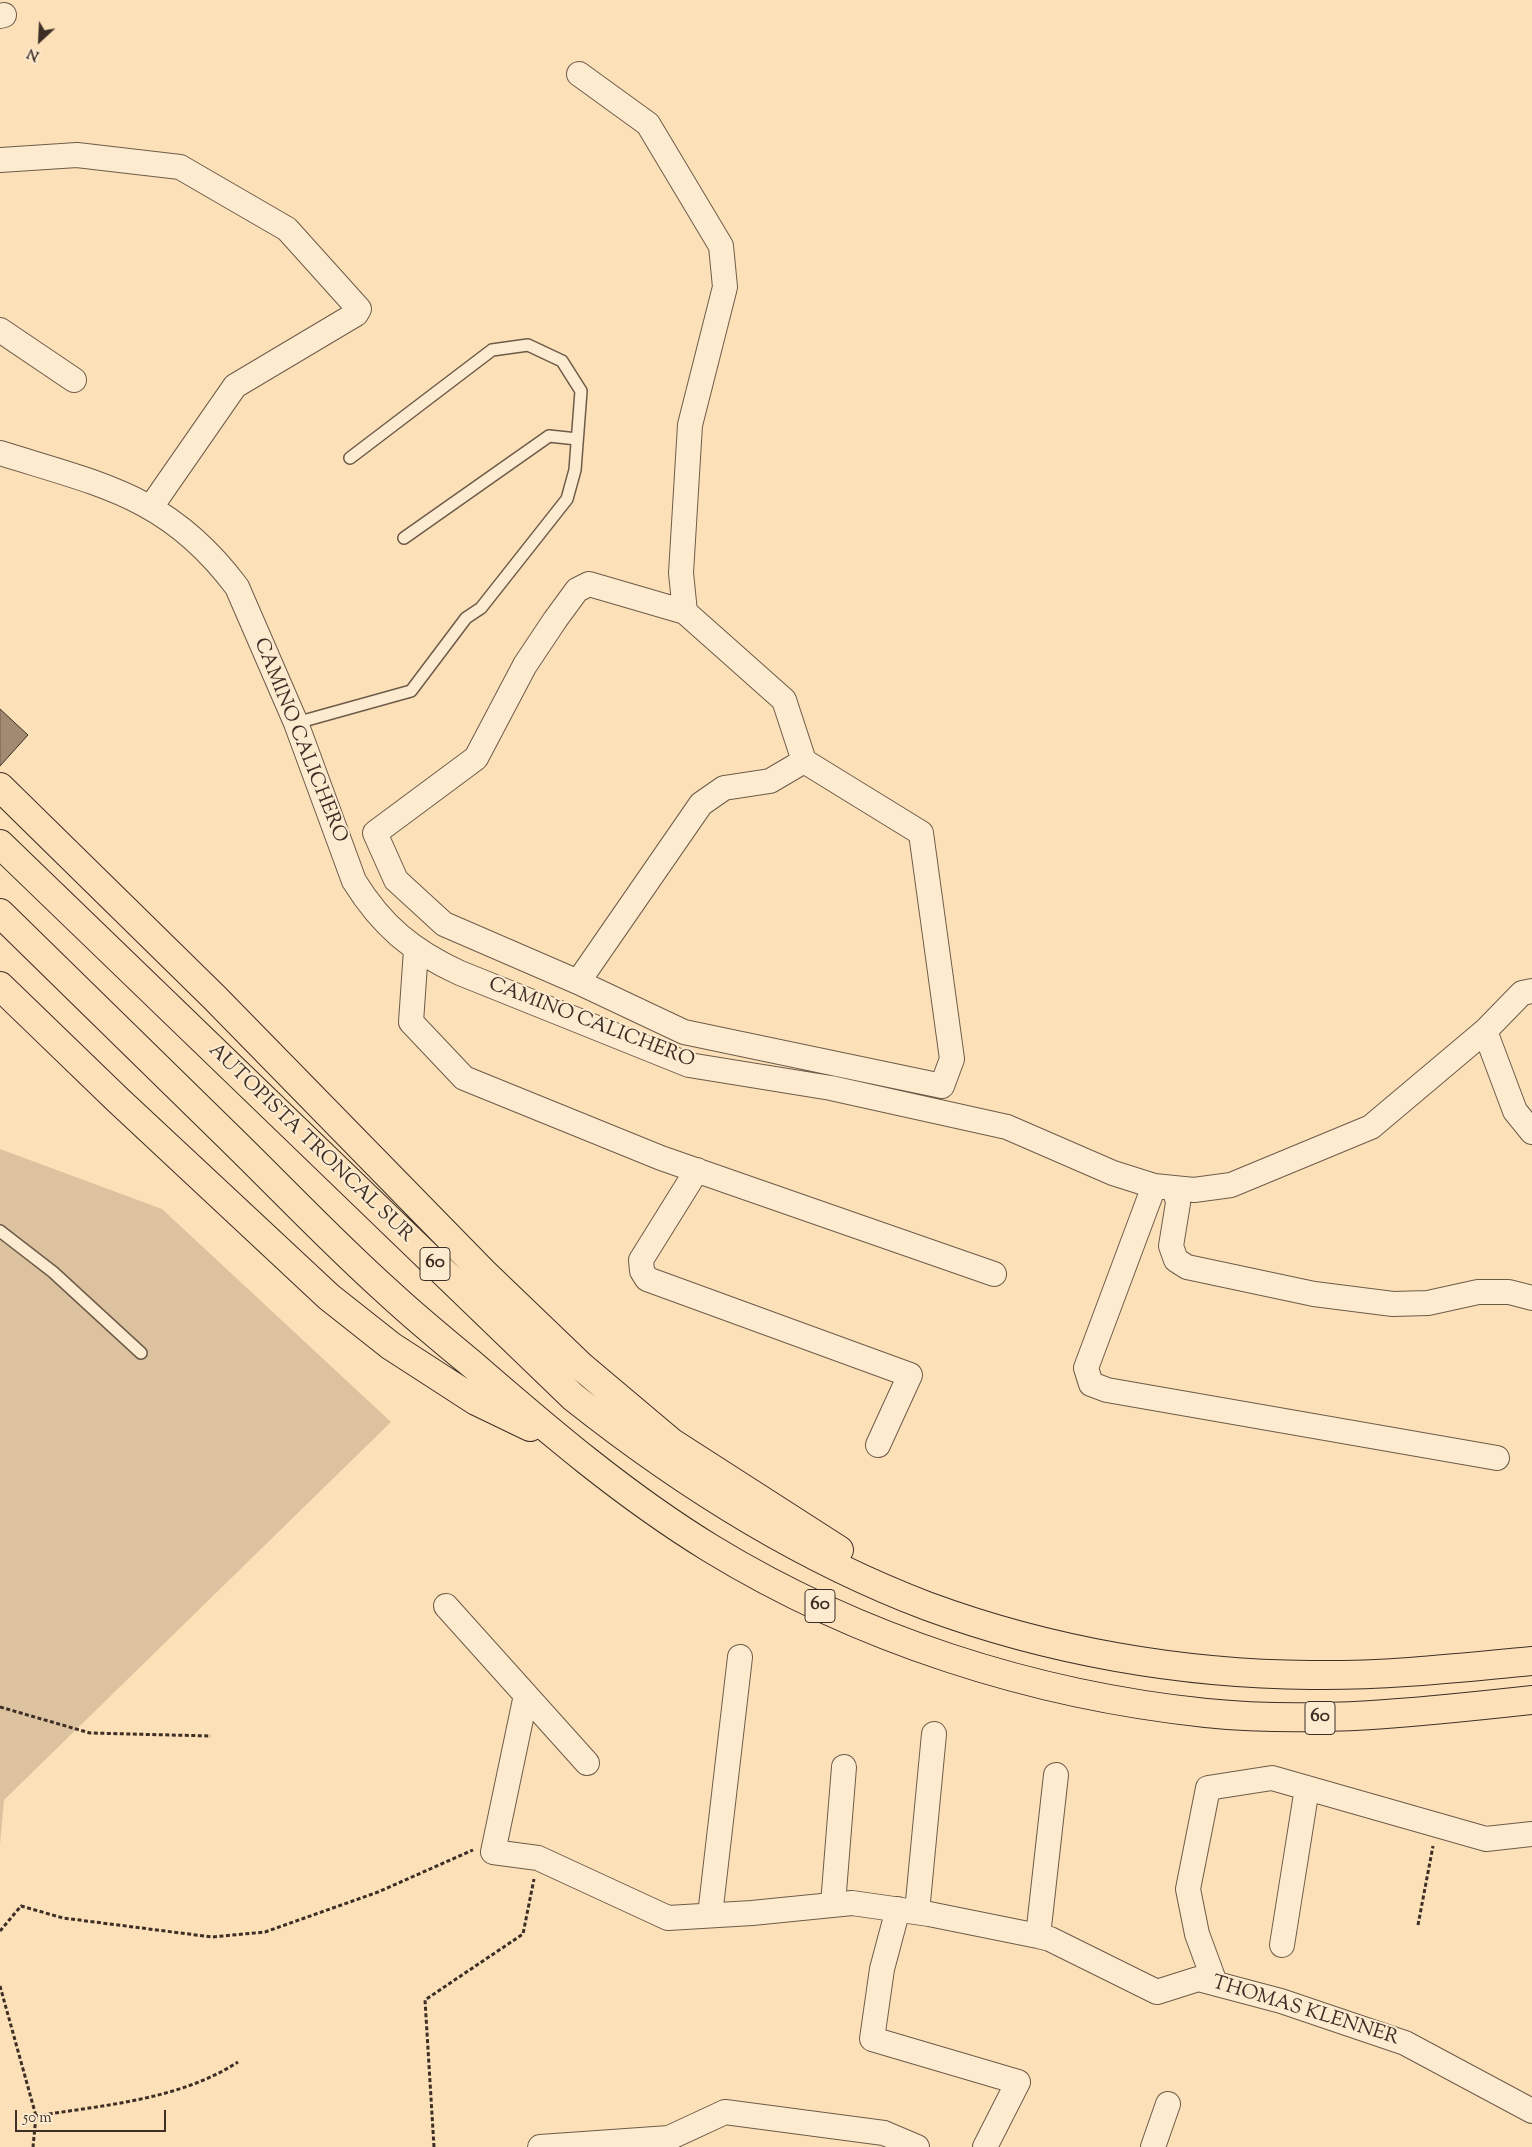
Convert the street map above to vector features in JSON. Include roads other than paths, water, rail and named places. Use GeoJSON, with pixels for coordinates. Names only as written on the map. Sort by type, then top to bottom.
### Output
{"type":"FeatureCollection","features":[{"type":"Feature","properties":{"kind":"highway"},"geometry":{"type":"LineString","coordinates":[[0,787],[215,998],[483,1272],[582,1367],[671,1442],[927,1606]]}},
{"type":"Feature","properties":{"kind":"highway","name":"AUTOPISTA TRONCAL SUR"},"geometry":{"type":"LineString","coordinates":[[0,844],[573,1397],[658,1461],[747,1518],[836,1565],[927,1606],[980,1624],[1089,1652],[1201,1669],[1292,1675],[1366,1675],[1532,1661]]}},
{"type":"Feature","properties":{"kind":"highway","name":"60"},"geometry":{"type":"LineString","coordinates":[[0,914],[388,1293],[563,1443],[611,1481],[713,1550],[766,1580],[877,1631],[934,1652],[1016,1678],[1101,1697],[1158,1707],[1256,1717],[1355,1717],[1405,1714],[1532,1700]]}},
{"type":"Feature","properties":{"kind":"highway"},"geometry":{"type":"LineString","coordinates":[[0,986],[118,1100],[330,1297],[391,1346],[476,1401],[563,1443]]}},
{"type":"Feature","properties":{"kind":"street"},"geometry":{"type":"LineString","coordinates":[[579,74],[648,124],[721,246],[725,287],[690,425],[681,573],[685,612]]}},
{"type":"Feature","properties":{"kind":"street"},"geometry":{"type":"LineString","coordinates":[[0,160],[77,155],[180,167],[287,229],[359,309],[356,314],[235,386],[150,507]]}},
{"type":"Feature","properties":{"kind":"street"},"geometry":{"type":"LineString","coordinates":[[0,330],[74,380]]}},
{"type":"Feature","properties":{"kind":"street","name":"CAMINO CALICHERO"},"geometry":{"type":"LineString","coordinates":[[0,453],[101,484],[150,507],[191,536],[208,552],[237,587],[296,723],[354,881],[366,901],[398,936],[437,963],[689,1065],[830,1088],[1007,1127],[1113,1173],[1165,1188],[1194,1190],[1231,1185],[1371,1127],[1486,1031],[1522,993],[1532,991]]}},
{"type":"Feature","properties":{"kind":"street"},"geometry":{"type":"LineString","coordinates":[[342,847],[375,832],[476,758],[525,665],[577,590],[589,584],[685,612],[784,700],[804,761],[921,833],[952,1060],[942,1086],[684,1032],[578,982],[444,924],[396,880],[375,832]]}},
{"type":"Feature","properties":{"kind":"street"},"geometry":{"type":"LineString","coordinates":[[578,982],[701,804],[724,788],[770,781],[804,761]]}},
{"type":"Feature","properties":{"kind":"street"},"geometry":{"type":"LineString","coordinates":[[416,950],[411,1022],[464,1078],[661,1158],[994,1274]]}},
{"type":"Feature","properties":{"kind":"street"},"geometry":{"type":"LineString","coordinates":[[1486,1031],[1515,1111],[1532,1132]]}},
{"type":"Feature","properties":{"kind":"street"},"geometry":{"type":"LineString","coordinates":[[697,1170],[641,1260],[642,1271],[647,1279],[910,1375],[878,1445]]}},
{"type":"Feature","properties":{"kind":"street"},"geometry":{"type":"LineString","coordinates":[[1496,1458],[1107,1390],[1091,1384],[1086,1368],[1165,1188],[1178,1203],[1171,1246],[1176,1260],[1187,1267],[1314,1294],[1393,1304],[1428,1303],[1478,1292],[1509,1292],[1532,1298]]}},
{"type":"Feature","properties":{"kind":"street"},"geometry":{"type":"LineString","coordinates":[[446,1606],[587,1763]]}},
{"type":"Feature","properties":{"kind":"street"},"geometry":{"type":"LineString","coordinates":[[710,1915],[740,1657]]}},
{"type":"Feature","properties":{"kind":"street","name":"THOMAS KLENNER"},"geometry":{"type":"LineString","coordinates":[[526,1695],[493,1852],[538,1858],[668,1918],[852,1902],[1038,1936],[1050,1939],[1157,1992],[1198,1979],[1281,2000],[1405,2042],[1532,2111]]}},
{"type":"Feature","properties":{"kind":"street"},"geometry":{"type":"LineString","coordinates":[[934,1734],[907,1911],[882,1969],[872,2039],[1018,2082],[985,2147]]}},
{"type":"Feature","properties":{"kind":"street"},"geometry":{"type":"LineString","coordinates":[[833,1904],[844,1767]]}},
{"type":"Feature","properties":{"kind":"street"},"geometry":{"type":"LineString","coordinates":[[1038,1936],[1056,1775]]}},
{"type":"Feature","properties":{"kind":"street"},"geometry":{"type":"LineString","coordinates":[[1215,1983],[1197,1934],[1188,1889],[1208,1788],[1272,1778],[1486,1839],[1532,1834]]}},
{"type":"Feature","properties":{"kind":"street"},"geometry":{"type":"LineString","coordinates":[[1282,1945],[1307,1788]]}},
{"type":"Feature","properties":{"kind":"street"},"geometry":{"type":"LineString","coordinates":[[1153,2147],[1168,2104]]}},
{"type":"Feature","properties":{"kind":"street"},"geometry":{"type":"LineString","coordinates":[[540,2147],[669,2138],[725,2112],[884,2133],[918,2147]]}},
{"type":"Feature","properties":{"kind":"lane"},"geometry":{"type":"LineString","coordinates":[[296,723],[411,691],[466,618],[481,608],[567,500],[575,470],[581,391],[562,362],[528,345],[492,350],[350,458]]}},
{"type":"Feature","properties":{"kind":"lane"},"geometry":{"type":"LineString","coordinates":[[404,538],[549,436],[578,439]]}},
{"type":"Feature","properties":{"kind":"lane"},"geometry":{"type":"LineString","coordinates":[[0,1231],[53,1272],[141,1352]]}}]}
